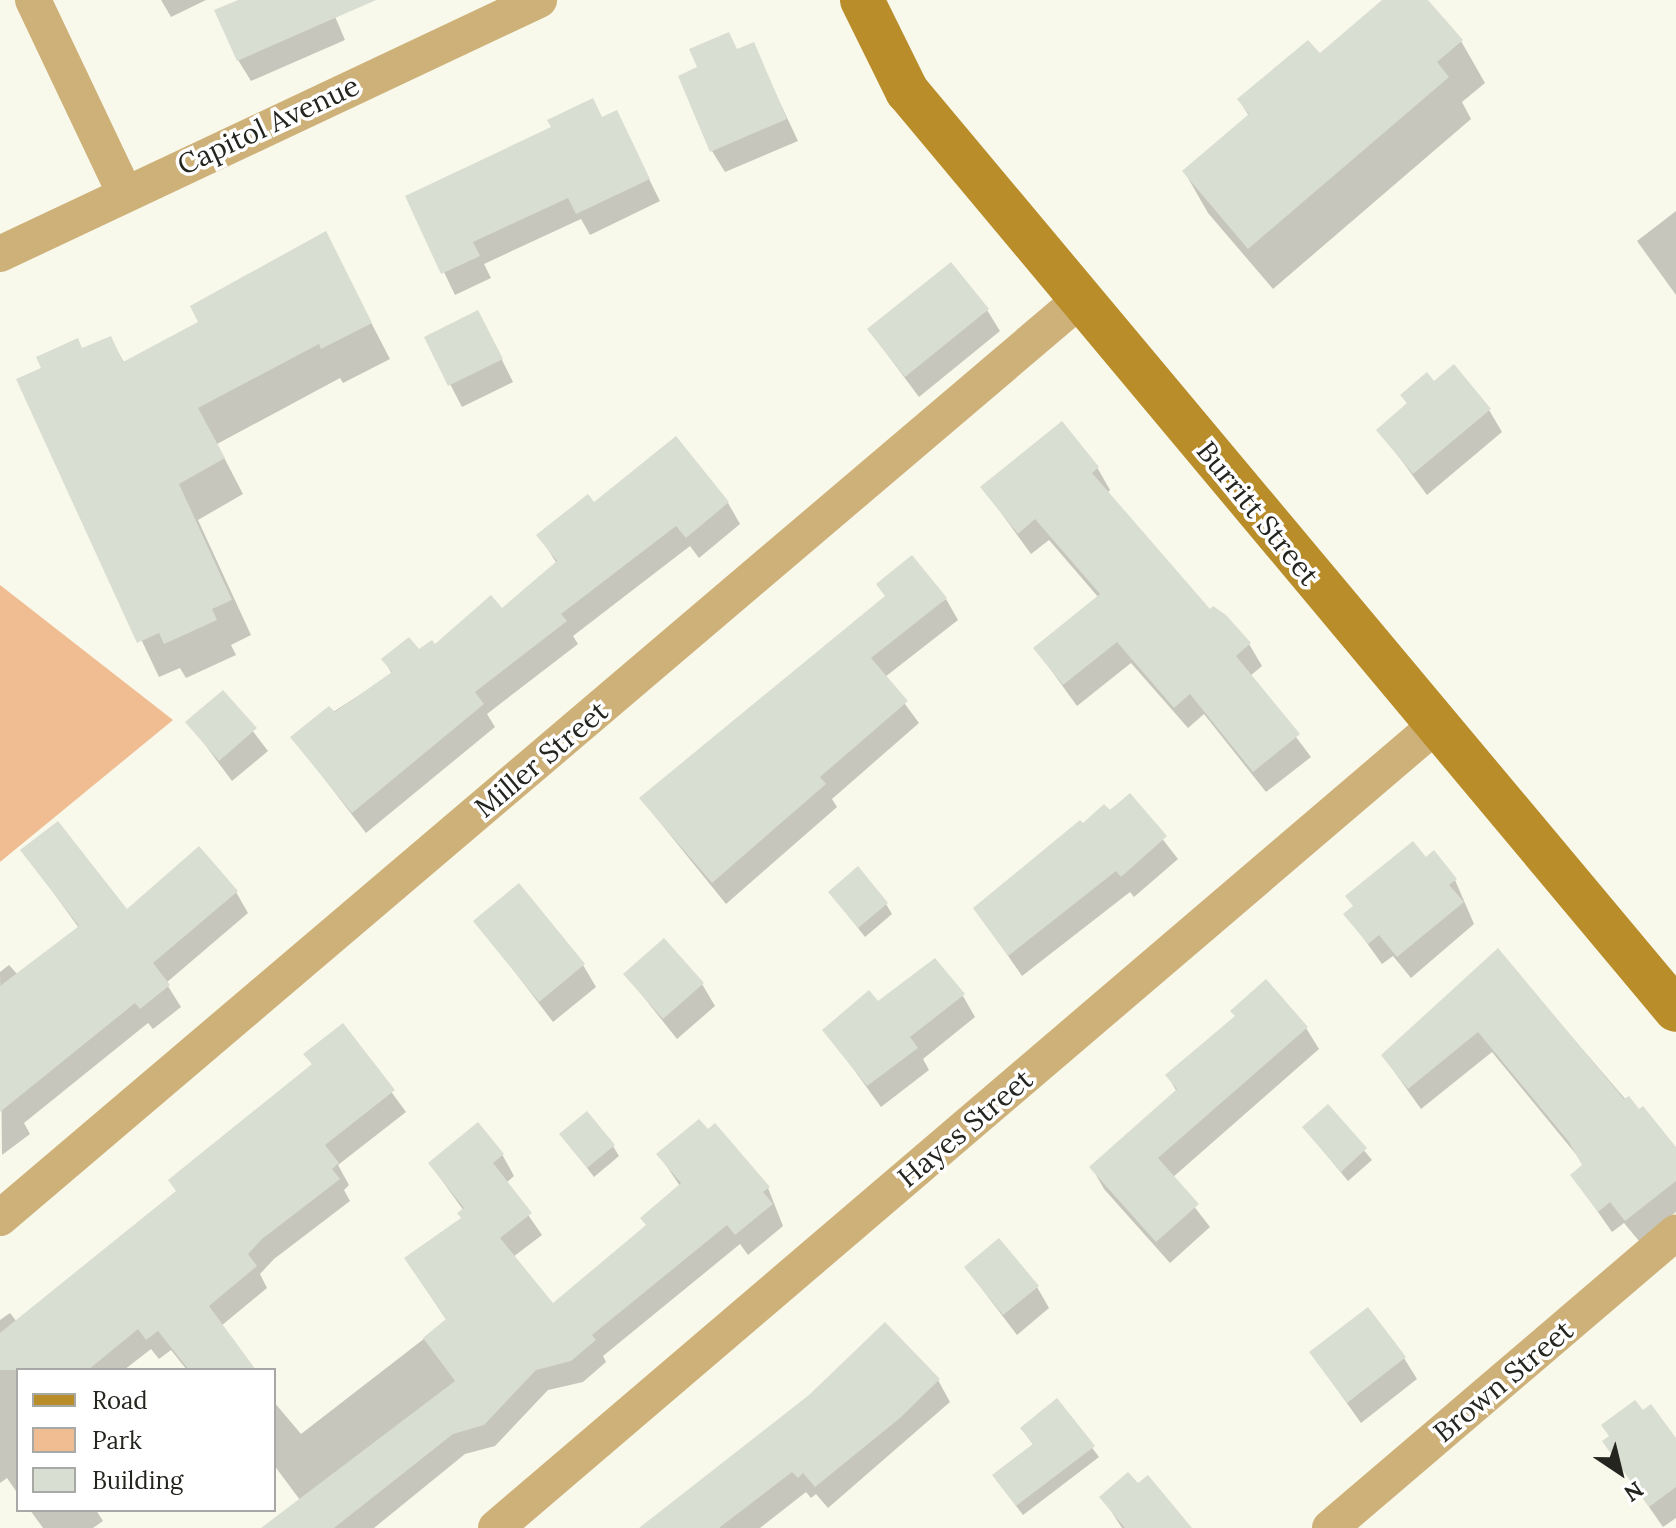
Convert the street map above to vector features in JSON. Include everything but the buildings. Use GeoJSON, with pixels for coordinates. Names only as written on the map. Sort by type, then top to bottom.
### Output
{"type":"FeatureCollection","features":[{"type":"Feature","properties":{"kind":"street"},"geometry":{"type":"LineString","coordinates":[[33,0],[124,192]]}},
{"type":"Feature","properties":{"kind":"street","name":"Capitol Avenue"},"geometry":{"type":"LineString","coordinates":[[0,254],[124,192],[539,0]]}},
{"type":"Feature","properties":{"kind":"street","name":"Burritt Street"},"geometry":{"type":"LineString","coordinates":[[862,0],[907,91],[1082,298],[1434,727],[1676,1010]]}},
{"type":"Feature","properties":{"kind":"street","name":"Miller Street"},"geometry":{"type":"LineString","coordinates":[[0,1218],[1082,298]]}},
{"type":"Feature","properties":{"kind":"street","name":"Hayes Street"},"geometry":{"type":"LineString","coordinates":[[496,1528],[1434,727]]}},
{"type":"Feature","properties":{"kind":"street","name":"Brown Street"},"geometry":{"type":"LineString","coordinates":[[1330,1528],[1676,1233]]}},
{"type":"Feature","properties":{"kind":"green space"},"geometry":{"type":"Polygon","coordinates":[[[0,585],[173,720],[0,862],[0,585]]]}}]}
